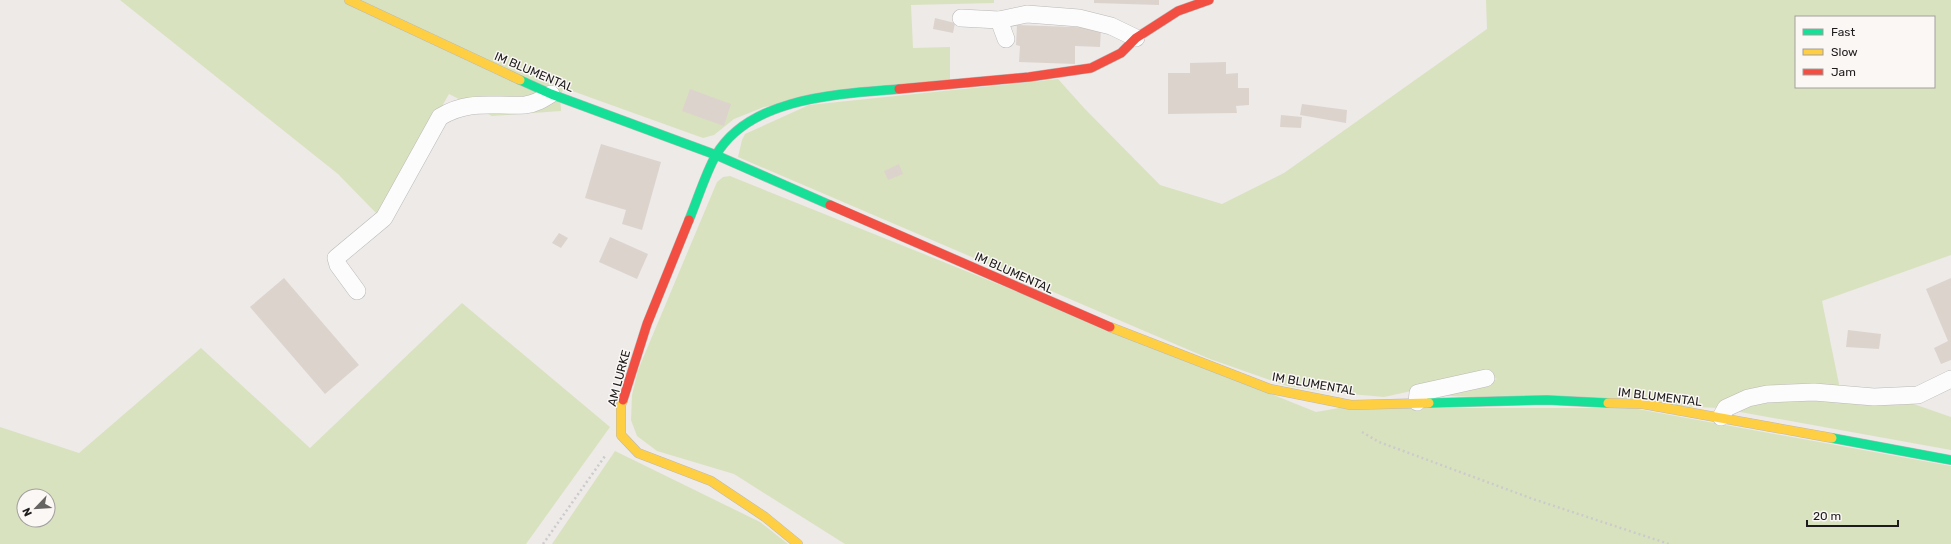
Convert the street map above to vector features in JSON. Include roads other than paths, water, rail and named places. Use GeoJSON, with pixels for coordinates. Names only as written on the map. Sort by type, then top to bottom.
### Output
{"type":"FeatureCollection","features":[{"type":"Feature","properties":{"kind":"street","name":"IM BLUMENTAL"},"geometry":{"type":"LineString","coordinates":[[348,0],[438,43],[551,94],[716,155],[1095,321],[1270,390],[1351,405],[1418,402],[1547,400],[1643,404],[1721,417],[1777,430],[1951,460]]}},
{"type":"Feature","properties":{"kind":"street"},"geometry":{"type":"LineString","coordinates":[[716,155],[732,134],[751,121],[775,110],[809,100],[843,94],[1029,77],[1091,68],[1106,62],[1121,52],[1136,38],[1178,11],[1209,0]]}},
{"type":"Feature","properties":{"kind":"street","name":"AM LURKE"},"geometry":{"type":"LineString","coordinates":[[716,155],[647,324],[621,405],[621,434],[638,453],[710,481],[765,517],[798,544]]}},
{"type":"Feature","properties":{"kind":"lane"},"geometry":{"type":"LineString","coordinates":[[961,18],[1000,20],[1027,14],[1078,18],[1111,26],[1136,38]]}},
{"type":"Feature","properties":{"kind":"lane"},"geometry":{"type":"LineString","coordinates":[[1000,20],[1006,39]]}},
{"type":"Feature","properties":{"kind":"lane"},"geometry":{"type":"LineString","coordinates":[[357,291],[338,265],[336,258],[384,218],[440,117],[451,110],[470,106],[494,104],[526,105],[539,101],[551,94]]}},
{"type":"Feature","properties":{"kind":"lane"},"geometry":{"type":"LineString","coordinates":[[1418,402],[1418,393],[1486,378]]}},
{"type":"Feature","properties":{"kind":"lane"},"geometry":{"type":"LineString","coordinates":[[1721,417],[1726,408],[1748,398],[1767,394],[1814,392],[1874,397],[1918,395],[1951,379]]}}]}
